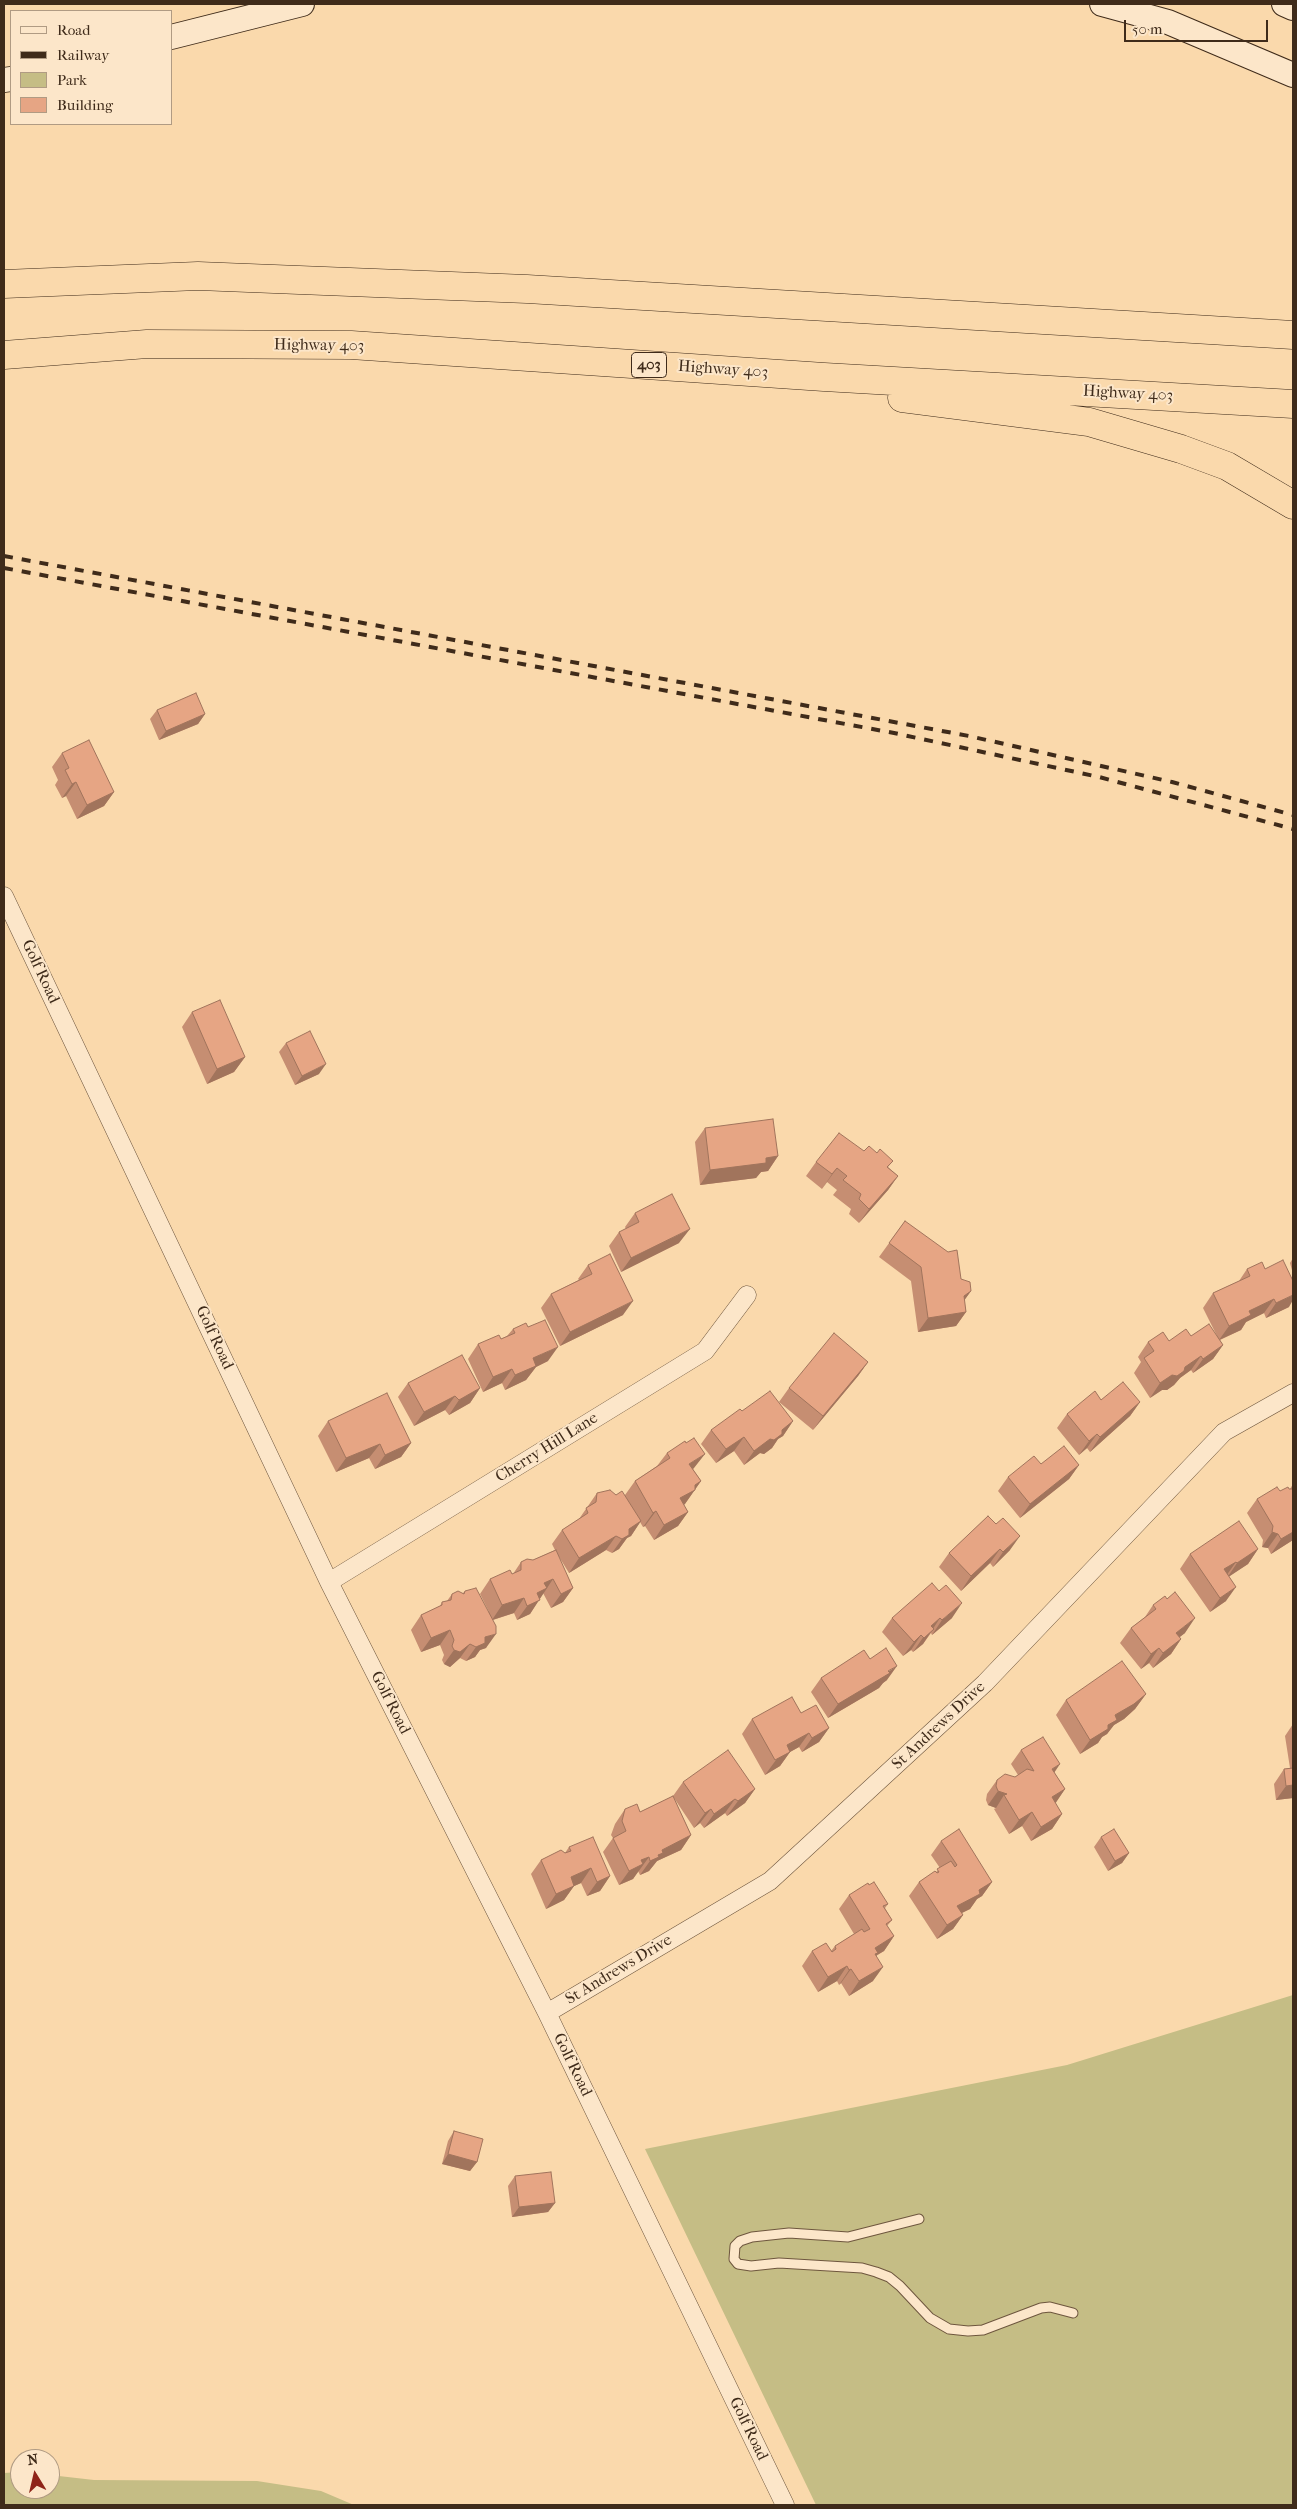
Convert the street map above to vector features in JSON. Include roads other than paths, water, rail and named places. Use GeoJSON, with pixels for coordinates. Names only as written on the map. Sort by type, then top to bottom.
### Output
{"type":"FeatureCollection","features":[{"type":"Feature","properties":{"kind":"highway"},"geometry":{"type":"LineString","coordinates":[[4,284],[198,276],[527,289],[1293,335]]}},
{"type":"Feature","properties":{"kind":"highway","name":"Highway 403"},"geometry":{"type":"LineString","coordinates":[[4,355],[147,344],[351,346],[824,377],[1293,404]]}},
{"type":"Feature","properties":{"kind":"highway"},"geometry":{"type":"LineString","coordinates":[[824,377],[868,394],[1089,422],[1182,449],[1227,466],[1293,505]]}},
{"type":"Feature","properties":{"kind":"main road"},"geometry":{"type":"LineString","coordinates":[[172,37],[302,4]]}},
{"type":"Feature","properties":{"kind":"main road"},"geometry":{"type":"LineString","coordinates":[[1102,4],[1168,22],[1293,75]]}},
{"type":"Feature","properties":{"kind":"main road"},"geometry":{"type":"LineString","coordinates":[[1284,4],[1293,8]]}},
{"type":"Feature","properties":{"kind":"street","name":"Golf Road"},"geometry":{"type":"LineString","coordinates":[[4,896],[329,1582],[547,2013],[785,2505]]}},
{"type":"Feature","properties":{"kind":"street","name":"Cherry Hill Lane"},"geometry":{"type":"LineString","coordinates":[[329,1582],[705,1351],[747,1295]]}},
{"type":"Feature","properties":{"kind":"street","name":"St Andrews Drive"},"geometry":{"type":"LineString","coordinates":[[547,2013],[770,1881],[985,1683],[1224,1432],[1293,1393]]}},
{"type":"Feature","properties":{"kind":"lane"},"geometry":{"type":"LineString","coordinates":[[920,2219],[848,2237],[789,2233],[752,2237],[740,2241],[735,2246],[734,2259],[738,2264],[751,2266],[779,2263],[862,2268],[876,2272],[888,2277],[900,2286],[930,2318],[938,2325],[948,2329],[983,2330],[1041,2308],[1073,2313]]}},
{"type":"Feature","properties":{"kind":"railway"},"geometry":{"type":"LineString","coordinates":[[4,556],[969,736],[1172,782],[1293,815]]}},
{"type":"Feature","properties":{"kind":"railway"},"geometry":{"type":"LineString","coordinates":[[4,568],[894,733],[1099,777],[1293,829]]}}]}
